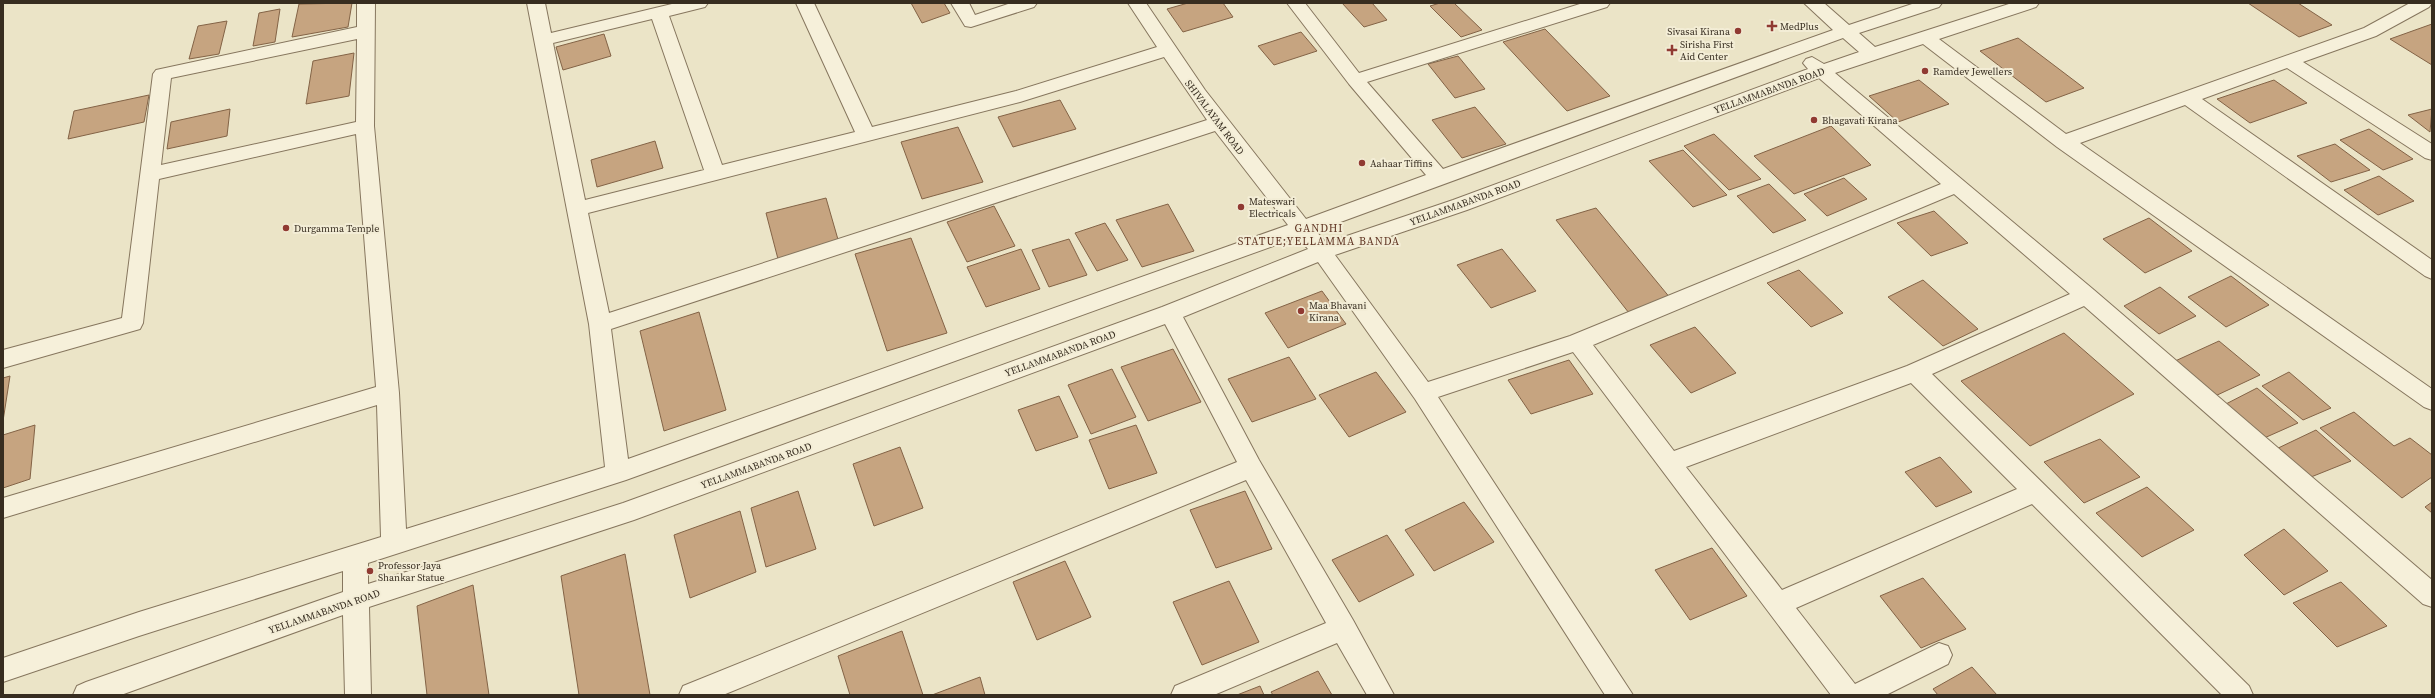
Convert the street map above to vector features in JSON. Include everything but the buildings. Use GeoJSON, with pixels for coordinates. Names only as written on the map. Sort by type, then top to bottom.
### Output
{"type":"FeatureCollection","features":[{"type":"Feature","properties":{"kind":"street"},"geometry":{"type":"LineString","coordinates":[[366,3],[365,126],[388,393],[394,544]]}},
{"type":"Feature","properties":{"kind":"street"},"geometry":{"type":"LineString","coordinates":[[536,3],[600,324],[618,472]]}},
{"type":"Feature","properties":{"kind":"street"},"geometry":{"type":"LineString","coordinates":[[543,40],[699,3]]}},
{"type":"Feature","properties":{"kind":"street"},"geometry":{"type":"LineString","coordinates":[[805,3],[866,134]]}},
{"type":"Feature","properties":{"kind":"street"},"geometry":{"type":"LineString","coordinates":[[960,3],[971,22],[1028,3]]}},
{"type":"Feature","properties":{"kind":"street","name":"SHIVALAYAM ROAD"},"geometry":{"type":"LineString","coordinates":[[1137,3],[1167,50],[1218,123],[1321,252],[1423,393],[1620,695]]}},
{"type":"Feature","properties":{"kind":"street"},"geometry":{"type":"LineString","coordinates":[[1296,3],[1355,80],[1439,177]]}},
{"type":"Feature","properties":{"kind":"street"},"geometry":{"type":"LineString","coordinates":[[1355,80],[1602,3]]}},
{"type":"Feature","properties":{"kind":"street"},"geometry":{"type":"LineString","coordinates":[[1814,3],[1873,55]]}},
{"type":"Feature","properties":{"kind":"street"},"geometry":{"type":"LineString","coordinates":[[3,670],[139,624],[618,472],[1153,282],[1795,48],[1933,3]]}},
{"type":"Feature","properties":{"kind":"street","name":"YELLAMMABANDA ROAD"},"geometry":{"type":"LineString","coordinates":[[86,695],[357,599],[625,512],[1170,313],[1321,252],[1460,205],[1821,71],[2030,3]]}},
{"type":"Feature","properties":{"kind":"street"},"geometry":{"type":"LineString","coordinates":[[2064,142],[2370,32],[2423,3]]}},
{"type":"Feature","properties":{"kind":"street"},"geometry":{"type":"LineString","coordinates":[[659,13],[715,174]]}},
{"type":"Feature","properties":{"kind":"street"},"geometry":{"type":"LineString","coordinates":[[3,359],[132,323],[152,174],[162,74],[366,31]]}},
{"type":"Feature","properties":{"kind":"street"},"geometry":{"type":"LineString","coordinates":[[1925,37],[2064,142],[2432,400]]}},
{"type":"Feature","properties":{"kind":"street"},"geometry":{"type":"LineString","coordinates":[[1795,48],[1955,186],[2086,296],[2432,596]]}},
{"type":"Feature","properties":{"kind":"street"},"geometry":{"type":"LineString","coordinates":[[577,209],[866,134],[1020,96],[1167,50]]}},
{"type":"Feature","properties":{"kind":"street"},"geometry":{"type":"LineString","coordinates":[[2288,61],[2432,153]]}},
{"type":"Feature","properties":{"kind":"street"},"geometry":{"type":"LineString","coordinates":[[2186,97],[2432,271]]}},
{"type":"Feature","properties":{"kind":"street"},"geometry":{"type":"LineString","coordinates":[[600,324],[1218,123]]}},
{"type":"Feature","properties":{"kind":"street"},"geometry":{"type":"LineString","coordinates":[[152,174],[365,126]]}},
{"type":"Feature","properties":{"kind":"street"},"geometry":{"type":"LineString","coordinates":[[1423,393],[1578,342],[1955,186]]}},
{"type":"Feature","properties":{"kind":"street"},"geometry":{"type":"LineString","coordinates":[[1669,463],[1915,372],[2086,296]]}},
{"type":"Feature","properties":{"kind":"street"},"geometry":{"type":"LineString","coordinates":[[1170,313],[1251,467],[1381,695]]}},
{"type":"Feature","properties":{"kind":"street"},"geometry":{"type":"LineString","coordinates":[[1578,342],[1847,695]]}},
{"type":"Feature","properties":{"kind":"street"},"geometry":{"type":"LineString","coordinates":[[1915,372],[2240,695]]}},
{"type":"Feature","properties":{"kind":"street"},"geometry":{"type":"LineString","coordinates":[[3,508],[388,393]]}},
{"type":"Feature","properties":{"kind":"street"},"geometry":{"type":"LineString","coordinates":[[692,695],[1251,467]]}},
{"type":"Feature","properties":{"kind":"street"},"geometry":{"type":"LineString","coordinates":[[1778,604],[2036,492]]}},
{"type":"Feature","properties":{"kind":"street"},"geometry":{"type":"LineString","coordinates":[[355,556],[358,695]]}},
{"type":"Feature","properties":{"kind":"street"},"geometry":{"type":"LineString","coordinates":[[1184,695],[1344,628]]}},
{"type":"Feature","properties":{"kind":"street"},"geometry":{"type":"LineString","coordinates":[[1859,695],[1939,655]]}},
{"type":"Feature","properties":{"kind":"place","name":"MedPlus"},"geometry":{"type":"Point","coordinates":[1772,26]}},
{"type":"Feature","properties":{"kind":"place","name":"Sivasai Kirana"},"geometry":{"type":"Point","coordinates":[1738,31]}},
{"type":"Feature","properties":{"kind":"place","name":"Sirisha First Aid Center"},"geometry":{"type":"Point","coordinates":[1672,50]}},
{"type":"Feature","properties":{"kind":"place","name":"Ramdev Jewellers"},"geometry":{"type":"Point","coordinates":[1925,71]}},
{"type":"Feature","properties":{"kind":"place","name":"Bhagavati Kirana"},"geometry":{"type":"Point","coordinates":[1814,120]}},
{"type":"Feature","properties":{"kind":"place","name":"Aahaar Tiffins"},"geometry":{"type":"Point","coordinates":[1362,163]}},
{"type":"Feature","properties":{"kind":"place","name":"Mateswari Electricals"},"geometry":{"type":"Point","coordinates":[1241,207]}},
{"type":"Feature","properties":{"kind":"place","name":"Durgamma Temple"},"geometry":{"type":"Point","coordinates":[286,228]}},
{"type":"Feature","properties":{"kind":"place","name":"Maa Bhavani Kirana"},"geometry":{"type":"Point","coordinates":[1301,311]}},
{"type":"Feature","properties":{"kind":"place","name":"Professor Jaya Shankar Statue"},"geometry":{"type":"Point","coordinates":[370,571]}},
{"type":"Feature","properties":{"kind":"district","name":"GANDHI STATUE;YELLAMMA BANDA"},"geometry":{"type":"Point","coordinates":[1319,234]}}]}
